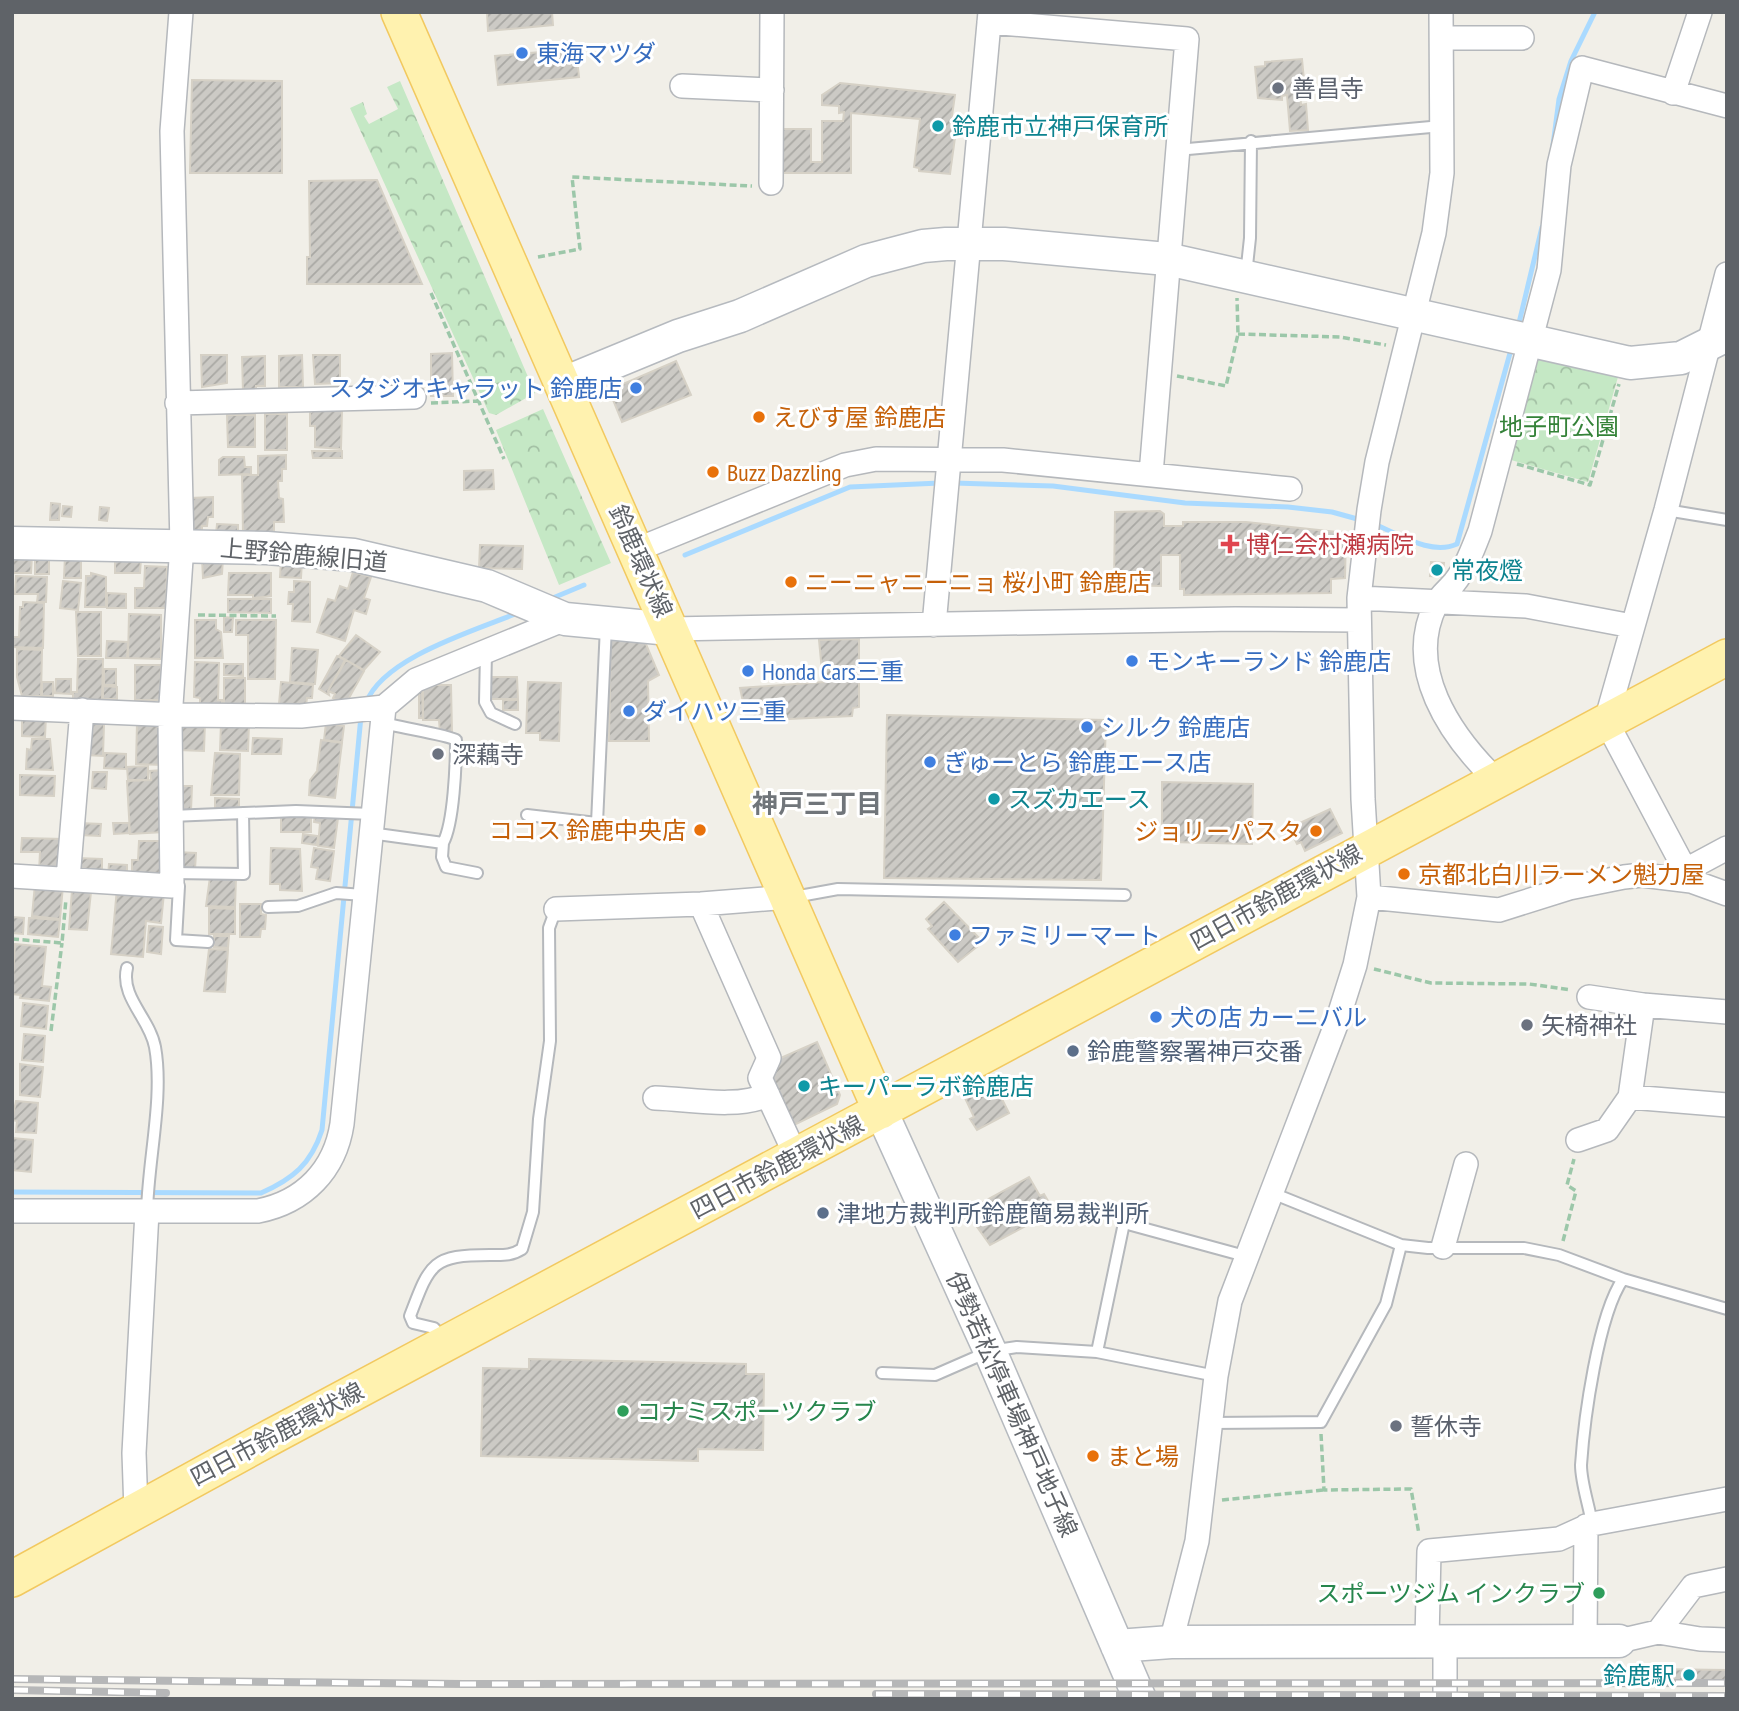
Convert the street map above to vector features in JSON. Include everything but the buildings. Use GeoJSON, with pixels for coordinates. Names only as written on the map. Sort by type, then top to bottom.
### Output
{"type":"FeatureCollection","features":[{"type":"Feature","properties":{"kind":"main road","name":"鈴鹿環状線"},"geometry":{"type":"LineString","coordinates":[[399,12],[881,1111]]}},
{"type":"Feature","properties":{"kind":"main road","name":"四日市鈴鹿環状線"},"geometry":{"type":"LineString","coordinates":[[12,1579],[1366,848],[1727,657]]}},
{"type":"Feature","properties":{"kind":"street"},"geometry":{"type":"LineString","coordinates":[[12,876],[172,879],[172,712],[183,545],[177,403],[172,131],[181,12]]}},
{"type":"Feature","properties":{"kind":"street"},"geometry":{"type":"LineString","coordinates":[[771,183],[772,12]]}},
{"type":"Feature","properties":{"kind":"street"},"geometry":{"type":"LineString","coordinates":[[1171,1642],[1197,1541],[1216,1376],[1230,1301],[1245,1256],[1337,1022],[1355,965],[1369,897],[1359,609],[1368,510],[1434,233],[1442,173],[1441,12]]}},
{"type":"Feature","properties":{"kind":"street"},"geometry":{"type":"LineString","coordinates":[[1673,93],[1700,12]]}},
{"type":"Feature","properties":{"kind":"street"},"geometry":{"type":"LineString","coordinates":[[934,625],[951,464],[989,17],[1187,39],[1151,474]]}},
{"type":"Feature","properties":{"kind":"street"},"geometry":{"type":"LineString","coordinates":[[1443,38],[1522,38]]}},
{"type":"Feature","properties":{"kind":"street"},"geometry":{"type":"LineString","coordinates":[[1495,779],[1450,725],[1428,679],[1425,661],[1429,623],[1437,601],[1455,582],[1470,556],[1498,459],[1520,340],[1549,270],[1559,165],[1570,109],[1582,68],[1727,106]]}},
{"type":"Feature","properties":{"kind":"street"},"geometry":{"type":"LineString","coordinates":[[682,86],[772,90]]}},
{"type":"Feature","properties":{"kind":"street"},"geometry":{"type":"LineString","coordinates":[[564,383],[678,336],[740,316],[866,261],[923,246],[970,244],[1167,260],[1630,363],[1681,358],[1718,340]]}},
{"type":"Feature","properties":{"kind":"street"},"geometry":{"type":"LineString","coordinates":[[1689,875],[1606,721],[1718,340],[1727,274]]}},
{"type":"Feature","properties":{"kind":"street"},"geometry":{"type":"LineString","coordinates":[[177,403],[414,397]]}},
{"type":"Feature","properties":{"kind":"street"},"geometry":{"type":"LineString","coordinates":[[636,550],[845,465],[876,459],[951,464],[1003,460],[1290,489]]}},
{"type":"Feature","properties":{"kind":"street","name":"上野鈴鹿線旧道"},"geometry":{"type":"LineString","coordinates":[[12,542],[267,548],[354,555],[486,586],[546,612],[607,624],[670,629]]}},
{"type":"Feature","properties":{"kind":"street"},"geometry":{"type":"LineString","coordinates":[[670,629],[1235,619],[1437,601],[1526,606],[1632,626]]}},
{"type":"Feature","properties":{"kind":"street"},"geometry":{"type":"LineString","coordinates":[[12,708],[172,712],[177,715],[301,716],[380,712],[416,680],[486,649],[546,612]]}},
{"type":"Feature","properties":{"kind":"street"},"geometry":{"type":"LineString","coordinates":[[68,879],[82,709]]}},
{"type":"Feature","properties":{"kind":"street"},"geometry":{"type":"LineString","coordinates":[[12,1211],[268,1209],[302,1193],[326,1169],[338,1143],[342,1124],[361,894],[380,712]]}},
{"type":"Feature","properties":{"kind":"street"},"geometry":{"type":"LineString","coordinates":[[1689,875],[1727,848]]}},
{"type":"Feature","properties":{"kind":"street"},"geometry":{"type":"LineString","coordinates":[[1369,897],[1499,910],[1569,888],[1624,877],[1689,875],[1727,894]]}},
{"type":"Feature","properties":{"kind":"street"},"geometry":{"type":"LineString","coordinates":[[556,909],[701,904],[788,897]]}},
{"type":"Feature","properties":{"kind":"street"},"geometry":{"type":"LineString","coordinates":[[701,904],[769,1058],[760,1078],[796,1156]]}},
{"type":"Feature","properties":{"kind":"street"},"geometry":{"type":"LineString","coordinates":[[1589,997],[1643,1005],[1727,1012]]}},
{"type":"Feature","properties":{"kind":"street"},"geometry":{"type":"LineString","coordinates":[[1578,1140],[1607,1130],[1630,1097],[1643,1005]]}},
{"type":"Feature","properties":{"kind":"street"},"geometry":{"type":"LineString","coordinates":[[655,1098],[733,1101],[756,1100],[768,1095]]}},
{"type":"Feature","properties":{"kind":"street"},"geometry":{"type":"LineString","coordinates":[[1630,1097],[1727,1105]]}},
{"type":"Feature","properties":{"kind":"street","name":"伊勢若松停車場神戸地子線"},"geometry":{"type":"LineString","coordinates":[[881,1111],[990,1350],[1140,1699]]}},
{"type":"Feature","properties":{"kind":"street"},"geometry":{"type":"LineString","coordinates":[[1443,1247],[1466,1164]]}},
{"type":"Feature","properties":{"kind":"street"},"geometry":{"type":"LineString","coordinates":[[136,1511],[134,1453],[147,1208]]}},
{"type":"Feature","properties":{"kind":"street"},"geometry":{"type":"LineString","coordinates":[[1445,1699],[1436,1640],[1429,1551],[1559,1539],[1589,1525],[1727,1499]]}},
{"type":"Feature","properties":{"kind":"street"},"geometry":{"type":"LineString","coordinates":[[1585,1642],[1589,1525]]}},
{"type":"Feature","properties":{"kind":"street"},"geometry":{"type":"LineString","coordinates":[[1658,1632],[1693,1586],[1727,1579]]}},
{"type":"Feature","properties":{"kind":"street"},"geometry":{"type":"LineString","coordinates":[[1117,1646],[1171,1642],[1585,1642],[1619,1641],[1658,1632],[1700,1639],[1727,1640]]}},
{"type":"Feature","properties":{"kind":"lane"},"geometry":{"type":"LineString","coordinates":[[1177,150],[1251,141],[1442,126]]}},
{"type":"Feature","properties":{"kind":"lane"},"geometry":{"type":"LineString","coordinates":[[1240,276],[1250,238],[1251,141]]}},
{"type":"Feature","properties":{"kind":"lane"},"geometry":{"type":"LineString","coordinates":[[1666,510],[1727,520]]}},
{"type":"Feature","properties":{"kind":"lane"},"geometry":{"type":"LineString","coordinates":[[527,815],[597,823],[607,624]]}},
{"type":"Feature","properties":{"kind":"lane"},"geometry":{"type":"LineString","coordinates":[[486,649],[485,702],[491,713],[514,723]]}},
{"type":"Feature","properties":{"kind":"lane"},"geometry":{"type":"LineString","coordinates":[[380,712],[456,740],[449,818],[442,857],[446,867],[477,873]]}},
{"type":"Feature","properties":{"kind":"lane"},"geometry":{"type":"LineString","coordinates":[[171,816],[340,811],[443,842]]}},
{"type":"Feature","properties":{"kind":"lane"},"geometry":{"type":"LineString","coordinates":[[172,879],[244,874],[243,813]]}},
{"type":"Feature","properties":{"kind":"lane"},"geometry":{"type":"LineString","coordinates":[[172,879],[179,886],[176,940],[208,942]]}},
{"type":"Feature","properties":{"kind":"lane"},"geometry":{"type":"LineString","coordinates":[[788,897],[838,890],[1125,895]]}},
{"type":"Feature","properties":{"kind":"lane"},"geometry":{"type":"LineString","coordinates":[[268,907],[298,906],[336,893],[361,894]]}},
{"type":"Feature","properties":{"kind":"lane"},"geometry":{"type":"LineString","coordinates":[[447,1343],[434,1328],[413,1323],[410,1316],[427,1275],[438,1263],[453,1255],[507,1255],[517,1252],[522,1249],[531,1225],[539,1119],[550,1041],[548,928],[556,909]]}},
{"type":"Feature","properties":{"kind":"lane"},"geometry":{"type":"LineString","coordinates":[[127,968],[128,992],[150,1029],[158,1067],[147,1208]]}},
{"type":"Feature","properties":{"kind":"lane"},"geometry":{"type":"LineString","coordinates":[[1272,1193],[1401,1245],[1524,1248],[1559,1255],[1623,1279],[1727,1308]]}},
{"type":"Feature","properties":{"kind":"lane"},"geometry":{"type":"LineString","coordinates":[[1097,1352],[1124,1223],[1245,1256]]}},
{"type":"Feature","properties":{"kind":"lane"},"geometry":{"type":"LineString","coordinates":[[1210,1423],[1321,1422],[1386,1304],[1401,1245]]}},
{"type":"Feature","properties":{"kind":"lane"},"geometry":{"type":"LineString","coordinates":[[1589,1525],[1581,1467],[1603,1332],[1616,1289],[1623,1279]]}},
{"type":"Feature","properties":{"kind":"lane"},"geometry":{"type":"LineString","coordinates":[[882,1373],[935,1375],[990,1350],[1017,1347],[1097,1352],[1216,1376]]}},
{"type":"Feature","properties":{"kind":"path"},"geometry":{"type":"LineString","coordinates":[[538,257],[580,248],[572,177],[764,186],[771,183]]}},
{"type":"Feature","properties":{"kind":"path"},"geometry":{"type":"LineString","coordinates":[[1158,373],[1226,386],[1238,334],[1240,276]]}},
{"type":"Feature","properties":{"kind":"path"},"geometry":{"type":"LineString","coordinates":[[431,293],[504,459]]}},
{"type":"Feature","properties":{"kind":"path"},"geometry":{"type":"LineString","coordinates":[[1238,334],[1340,337],[1405,350]]}},
{"type":"Feature","properties":{"kind":"path"},"geometry":{"type":"LineString","coordinates":[[1498,459],[1590,485],[1622,373]]}},
{"type":"Feature","properties":{"kind":"path"},"geometry":{"type":"LineString","coordinates":[[414,397],[418,403],[478,401]]}},
{"type":"Feature","properties":{"kind":"path"},"geometry":{"type":"LineString","coordinates":[[178,614],[276,616]]}},
{"type":"Feature","properties":{"kind":"path"},"geometry":{"type":"LineString","coordinates":[[51,1031],[68,879]]}},
{"type":"Feature","properties":{"kind":"path"},"geometry":{"type":"LineString","coordinates":[[12,939],[62,943]]}},
{"type":"Feature","properties":{"kind":"path"},"geometry":{"type":"LineString","coordinates":[[1355,965],[1431,983],[1529,984],[1574,991],[1589,997]]}},
{"type":"Feature","properties":{"kind":"path"},"geometry":{"type":"LineString","coordinates":[[1559,1255],[1577,1191],[1567,1185],[1578,1140]]}},
{"type":"Feature","properties":{"kind":"path"},"geometry":{"type":"LineString","coordinates":[[1321,1422],[1324,1490]]}},
{"type":"Feature","properties":{"kind":"path"},"geometry":{"type":"LineString","coordinates":[[1202,1499],[1234,1502],[1324,1490],[1411,1489],[1422,1548],[1429,1551]]}},
{"type":"Feature","properties":{"kind":"green space"},"geometry":{"type":"Polygon","coordinates":[[[400,81],[535,393],[496,415],[489,413],[350,108],[363,102],[367,114],[364,116],[369,124],[398,109],[387,87],[400,81]]]}},
{"type":"Feature","properties":{"kind":"green space","name":"地子町公園"},"geometry":{"type":"Polygon","coordinates":[[[1534,359],[1618,377],[1588,482],[1504,458],[1534,359]]]}},
{"type":"Feature","properties":{"kind":"green space"},"geometry":{"type":"Polygon","coordinates":[[[543,409],[611,563],[559,585],[496,430],[543,409]]]}},
{"type":"Feature","properties":{"kind":"waterway"},"geometry":{"type":"LineString","coordinates":[[1553,145],[1559,99],[1571,61],[1595,12]]}},
{"type":"Feature","properties":{"kind":"waterway"},"geometry":{"type":"LineString","coordinates":[[1518,327],[1542,227]]}},
{"type":"Feature","properties":{"kind":"waterway"},"geometry":{"type":"LineString","coordinates":[[1374,524],[1426,546],[1447,547],[1457,544],[1512,346]]}},
{"type":"Feature","properties":{"kind":"waterway"},"geometry":{"type":"LineString","coordinates":[[685,555],[850,487],[940,483]]}},
{"type":"Feature","properties":{"kind":"waterway"},"geometry":{"type":"LineString","coordinates":[[954,483],[1053,486],[1185,503],[1288,507],[1332,512],[1361,520]]}},
{"type":"Feature","properties":{"kind":"waterway"},"geometry":{"type":"LineString","coordinates":[[548,600],[584,585]]}},
{"type":"Feature","properties":{"kind":"waterway"},"geometry":{"type":"LineString","coordinates":[[366,703],[376,687],[391,672],[411,659],[433,647],[520,612]]}},
{"type":"Feature","properties":{"kind":"waterway"},"geometry":{"type":"LineString","coordinates":[[12,1192],[261,1193],[291,1176],[306,1161],[322,1130],[361,716]]}},
{"type":"Feature","properties":{"kind":"railway"},"geometry":{"type":"LineString","coordinates":[[12,1679],[463,1684],[1727,1683]]}},
{"type":"Feature","properties":{"kind":"railway"},"geometry":{"type":"LineString","coordinates":[[12,1690],[166,1693]]}},
{"type":"Feature","properties":{"kind":"railway"},"geometry":{"type":"LineString","coordinates":[[876,1694],[1727,1696]]}},
{"type":"Feature","properties":{"kind":"place","name":"東海マツダ"},"geometry":{"type":"Point","coordinates":[522,53]}},
{"type":"Feature","properties":{"kind":"place","name":"善昌寺"},"geometry":{"type":"Point","coordinates":[1278,88]}},
{"type":"Feature","properties":{"kind":"place","name":"鈴鹿市立神戸保育所"},"geometry":{"type":"Point","coordinates":[938,126]}},
{"type":"Feature","properties":{"kind":"place","name":"スタジオキャラット 鈴鹿店"},"geometry":{"type":"Point","coordinates":[636,388]}},
{"type":"Feature","properties":{"kind":"place","name":"えびす屋 鈴鹿店"},"geometry":{"type":"Point","coordinates":[759,417]}},
{"type":"Feature","properties":{"kind":"place","name":"Buzz Dazzling"},"geometry":{"type":"Point","coordinates":[713,472]}},
{"type":"Feature","properties":{"kind":"place","name":"博仁会村瀬病院"},"geometry":{"type":"Point","coordinates":[1230,544]}},
{"type":"Feature","properties":{"kind":"place","name":"常夜燈"},"geometry":{"type":"Point","coordinates":[1437,570]}},
{"type":"Feature","properties":{"kind":"place","name":"ニーニャニーニョ 桜小町 鈴鹿店"},"geometry":{"type":"Point","coordinates":[791,582]}},
{"type":"Feature","properties":{"kind":"place","name":"モンキーランド 鈴鹿店"},"geometry":{"type":"Point","coordinates":[1132,661]}},
{"type":"Feature","properties":{"kind":"place","name":"Honda Cars三重"},"geometry":{"type":"Point","coordinates":[748,671]}},
{"type":"Feature","properties":{"kind":"place","name":"ダイハツ三重"},"geometry":{"type":"Point","coordinates":[629,711]}},
{"type":"Feature","properties":{"kind":"place","name":"シルク 鈴鹿店"},"geometry":{"type":"Point","coordinates":[1087,727]}},
{"type":"Feature","properties":{"kind":"place","name":"深藕寺"},"geometry":{"type":"Point","coordinates":[438,754]}},
{"type":"Feature","properties":{"kind":"place","name":"ぎゅーとら 鈴鹿エース店"},"geometry":{"type":"Point","coordinates":[930,762]}},
{"type":"Feature","properties":{"kind":"place","name":"スズカエース"},"geometry":{"type":"Point","coordinates":[994,799]}},
{"type":"Feature","properties":{"kind":"place","name":"ココス 鈴鹿中央店"},"geometry":{"type":"Point","coordinates":[700,830]}},
{"type":"Feature","properties":{"kind":"place","name":"ジョリーパスタ"},"geometry":{"type":"Point","coordinates":[1316,831]}},
{"type":"Feature","properties":{"kind":"place","name":"京都北白川ラーメン魁力屋"},"geometry":{"type":"Point","coordinates":[1404,874]}},
{"type":"Feature","properties":{"kind":"place","name":"ファミリーマート"},"geometry":{"type":"Point","coordinates":[955,935]}},
{"type":"Feature","properties":{"kind":"place","name":"犬の店 カーニバル"},"geometry":{"type":"Point","coordinates":[1156,1017]}},
{"type":"Feature","properties":{"kind":"place","name":"矢椅神社"},"geometry":{"type":"Point","coordinates":[1527,1025]}},
{"type":"Feature","properties":{"kind":"place","name":"鈴鹿警察署神戸交番"},"geometry":{"type":"Point","coordinates":[1073,1051]}},
{"type":"Feature","properties":{"kind":"place","name":"キーパーラボ鈴鹿店"},"geometry":{"type":"Point","coordinates":[804,1086]}},
{"type":"Feature","properties":{"kind":"place","name":"津地方裁判所鈴鹿簡易裁判所"},"geometry":{"type":"Point","coordinates":[823,1213]}},
{"type":"Feature","properties":{"kind":"place","name":"コナミスポーツクラブ"},"geometry":{"type":"Point","coordinates":[623,1411]}},
{"type":"Feature","properties":{"kind":"place","name":"誓休寺"},"geometry":{"type":"Point","coordinates":[1396,1426]}},
{"type":"Feature","properties":{"kind":"place","name":"まと場"},"geometry":{"type":"Point","coordinates":[1093,1456]}},
{"type":"Feature","properties":{"kind":"place","name":"スポーツジム インクラブ"},"geometry":{"type":"Point","coordinates":[1599,1593]}},
{"type":"Feature","properties":{"kind":"place","name":"鈴鹿駅"},"geometry":{"type":"Point","coordinates":[1689,1675]}},
{"type":"Feature","properties":{"kind":"district","name":"神戸三丁目"},"geometry":{"type":"Point","coordinates":[817,803]}}]}
